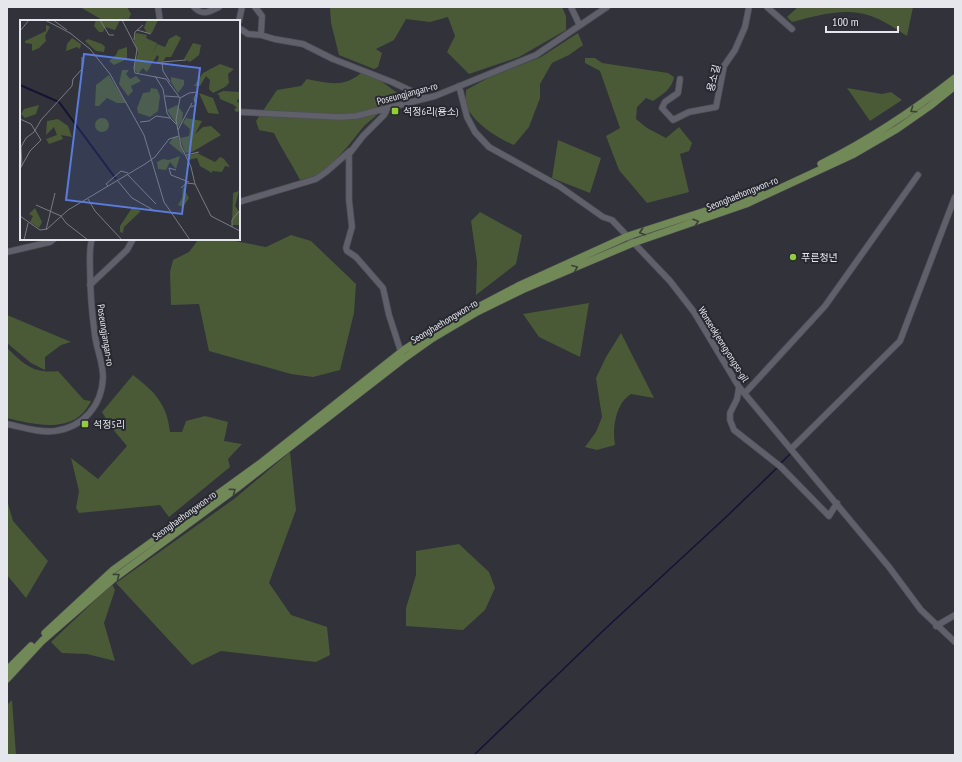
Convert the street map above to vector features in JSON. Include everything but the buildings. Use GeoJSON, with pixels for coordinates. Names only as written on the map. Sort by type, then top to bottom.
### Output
{"type":"FeatureCollection","features":[{"type":"Feature","properties":{"kind":"main road","name":"Seonghaehongwon-ro"},"geometry":{"type":"LineString","coordinates":[[7,670],[113,570],[262,462],[405,349],[473,308],[628,236],[758,194],[801,174],[847,151],[892,124],[925,102],[955,78]]}},
{"type":"Feature","properties":{"kind":"main road","name":"Seonghaehongwon-ro"},"geometry":{"type":"LineString","coordinates":[[7,679],[42,641],[112,580],[238,488],[402,360],[433,338],[477,312],[524,289],[633,243],[746,204],[854,154],[897,129],[955,86]]}},
{"type":"Feature","properties":{"kind":"street"},"geometry":{"type":"LineString","coordinates":[[158,7],[160,20]]}},
{"type":"Feature","properties":{"kind":"street"},"geometry":{"type":"LineString","coordinates":[[194,7],[200,13],[206,13],[219,7]]}},
{"type":"Feature","properties":{"kind":"street"},"geometry":{"type":"LineString","coordinates":[[239,20],[242,7]]}},
{"type":"Feature","properties":{"kind":"street"},"geometry":{"type":"LineString","coordinates":[[255,7],[262,16],[261,35]]}},
{"type":"Feature","properties":{"kind":"street"},"geometry":{"type":"LineString","coordinates":[[571,7],[579,24]]}},
{"type":"Feature","properties":{"kind":"street","name":"Poseungjangan-ro"},"geometry":{"type":"LineString","coordinates":[[240,112],[339,117],[356,116],[426,98],[536,55],[558,41],[579,24],[607,7]]}},
{"type":"Feature","properties":{"kind":"street","name":"용소길"},"geometry":{"type":"LineString","coordinates":[[680,79],[678,93],[665,102],[662,108],[673,120],[688,112],[716,107],[724,66],[735,50],[745,27],[749,7]]}},
{"type":"Feature","properties":{"kind":"street"},"geometry":{"type":"LineString","coordinates":[[767,7],[792,29]]}},
{"type":"Feature","properties":{"kind":"street"},"geometry":{"type":"LineString","coordinates":[[240,29],[248,34],[261,35],[274,39],[304,44],[333,59],[392,82],[426,98]]}},
{"type":"Feature","properties":{"kind":"street","name":"Wonseokjeongyongso-gil"},"geometry":{"type":"LineString","coordinates":[[459,86],[467,117],[475,132],[489,147],[559,186],[603,217],[612,220],[670,281],[694,312],[739,387],[837,503],[889,567],[921,610],[936,626],[955,642]]}},
{"type":"Feature","properties":{"kind":"street"},"geometry":{"type":"LineString","coordinates":[[240,202],[316,179],[326,172],[352,148],[384,115],[388,108]]}},
{"type":"Feature","properties":{"kind":"street"},"geometry":{"type":"LineString","coordinates":[[352,148],[349,154],[352,227],[346,248],[347,251],[360,261],[383,288],[389,315],[400,349]]}},
{"type":"Feature","properties":{"kind":"street"},"geometry":{"type":"LineString","coordinates":[[744,393],[825,306],[918,175]]}},
{"type":"Feature","properties":{"kind":"street"},"geometry":{"type":"LineString","coordinates":[[792,449],[900,341],[955,197]]}},
{"type":"Feature","properties":{"kind":"street"},"geometry":{"type":"LineString","coordinates":[[7,252],[50,242],[53,240]]}},
{"type":"Feature","properties":{"kind":"street","name":"Poseungjangan-ro"},"geometry":{"type":"LineString","coordinates":[[7,424],[28,429],[54,431],[78,424],[87,417],[94,408],[103,378],[95,336],[90,285],[92,240]]}},
{"type":"Feature","properties":{"kind":"street"},"geometry":{"type":"LineString","coordinates":[[90,285],[128,250],[133,240]]}},
{"type":"Feature","properties":{"kind":"street"},"geometry":{"type":"LineString","coordinates":[[739,387],[737,399],[730,412],[730,420],[734,430],[778,465],[829,516],[837,503]]}},
{"type":"Feature","properties":{"kind":"street"},"geometry":{"type":"LineString","coordinates":[[936,626],[955,614]]}},
{"type":"Feature","properties":{"kind":"green space"},"geometry":{"type":"Polygon","coordinates":[[[80,7],[127,7],[131,14],[128,20],[102,20],[80,7]]]}},
{"type":"Feature","properties":{"kind":"green space"},"geometry":{"type":"Polygon","coordinates":[[[330,7],[562,7],[566,16],[566,30],[519,57],[469,74],[447,52],[455,36],[448,17],[430,22],[406,19],[394,40],[376,49],[382,53],[378,67],[374,69],[339,55],[331,23],[330,7]]]}},
{"type":"Feature","properties":{"kind":"green space"},"geometry":{"type":"Polygon","coordinates":[[[798,7],[913,7],[907,36],[872,16],[851,12],[825,14],[792,22],[787,17],[798,7]]]}},
{"type":"Feature","properties":{"kind":"green space"},"geometry":{"type":"Polygon","coordinates":[[[578,33],[583,45],[569,55],[552,63],[540,84],[540,98],[529,127],[514,145],[492,133],[478,122],[469,110],[466,103],[466,90],[488,78],[541,57],[578,33]]]}},
{"type":"Feature","properties":{"kind":"green space"},"geometry":{"type":"Polygon","coordinates":[[[585,58],[595,58],[602,63],[668,73],[674,77],[671,85],[664,93],[653,101],[646,98],[637,107],[636,119],[647,128],[666,138],[679,127],[692,143],[689,151],[680,154],[689,192],[647,203],[619,170],[606,136],[620,128],[600,71],[585,63],[585,58]]]}},
{"type":"Feature","properties":{"kind":"green space"},"geometry":{"type":"Polygon","coordinates":[[[361,73],[377,78],[400,95],[364,126],[323,174],[300,180],[274,133],[259,130],[256,121],[277,90],[301,86],[307,79],[328,83],[342,83],[355,78],[361,73]]]}},
{"type":"Feature","properties":{"kind":"green space"},"geometry":{"type":"Polygon","coordinates":[[[847,88],[882,94],[891,92],[902,100],[870,121],[847,88]]]}},
{"type":"Feature","properties":{"kind":"green space"},"geometry":{"type":"Polygon","coordinates":[[[558,140],[601,158],[590,193],[552,178],[558,140]]]}},
{"type":"Feature","properties":{"kind":"green space"},"geometry":{"type":"Polygon","coordinates":[[[480,212],[522,235],[516,264],[476,295],[477,262],[471,221],[480,212]]]}},
{"type":"Feature","properties":{"kind":"green space"},"geometry":{"type":"Polygon","coordinates":[[[291,235],[311,241],[356,284],[354,313],[340,370],[313,377],[291,374],[209,351],[199,304],[171,305],[170,272],[173,260],[189,252],[198,240],[229,240],[266,247],[291,235]]]}},
{"type":"Feature","properties":{"kind":"green space"},"geometry":{"type":"Polygon","coordinates":[[[589,303],[580,357],[539,337],[523,314],[589,303]]]}},
{"type":"Feature","properties":{"kind":"green space"},"geometry":{"type":"Polygon","coordinates":[[[7,315],[71,342],[61,345],[45,357],[45,370],[31,363],[7,343],[7,315]]]}},
{"type":"Feature","properties":{"kind":"green space"},"geometry":{"type":"Polygon","coordinates":[[[621,333],[654,398],[631,394],[622,403],[616,416],[614,431],[615,445],[597,450],[585,447],[596,432],[602,417],[596,378],[606,357],[621,333]]]}},
{"type":"Feature","properties":{"kind":"green space"},"geometry":{"type":"Polygon","coordinates":[[[7,348],[30,367],[49,372],[58,371],[84,400],[91,401],[84,412],[75,419],[54,425],[42,425],[7,418],[7,348]]]}},
{"type":"Feature","properties":{"kind":"green space"},"geometry":{"type":"Polygon","coordinates":[[[133,375],[148,387],[159,399],[166,414],[170,432],[182,432],[186,421],[205,416],[228,422],[224,441],[242,444],[228,459],[230,467],[169,517],[160,505],[79,513],[76,508],[79,491],[71,458],[98,479],[127,446],[111,427],[102,412],[133,375]]]}},
{"type":"Feature","properties":{"kind":"green space"},"geometry":{"type":"Polygon","coordinates":[[[290,452],[296,510],[269,583],[291,615],[327,627],[330,655],[316,662],[221,651],[192,665],[116,583],[234,499],[290,452]]]}},
{"type":"Feature","properties":{"kind":"green space"},"geometry":{"type":"Polygon","coordinates":[[[7,500],[13,521],[48,561],[26,598],[7,575],[7,500]]]}},
{"type":"Feature","properties":{"kind":"green space"},"geometry":{"type":"Polygon","coordinates":[[[459,544],[489,572],[495,588],[485,610],[463,630],[406,626],[406,608],[416,575],[416,551],[459,544]]]}},
{"type":"Feature","properties":{"kind":"green space"},"geometry":{"type":"Polygon","coordinates":[[[112,584],[115,590],[104,623],[115,661],[87,654],[62,653],[51,642],[112,584]]]}},
{"type":"Feature","properties":{"kind":"green space"},"geometry":{"type":"Polygon","coordinates":[[[12,700],[16,755],[7,755],[7,705],[12,700]]]}},
{"type":"Feature","properties":{"kind":"waterway"},"geometry":{"type":"LineString","coordinates":[[780,464],[790,454]]}},
{"type":"Feature","properties":{"kind":"waterway"},"geometry":{"type":"LineString","coordinates":[[474,755],[605,629],[778,467]]}},
{"type":"Feature","properties":{"kind":"place","name":"석정6리(용소)"},"geometry":{"type":"Point","coordinates":[395,111]}},
{"type":"Feature","properties":{"kind":"place","name":"푸른청년"},"geometry":{"type":"Point","coordinates":[793,257]}},
{"type":"Feature","properties":{"kind":"place","name":"석정5리"},"geometry":{"type":"Point","coordinates":[85,424]}}]}
